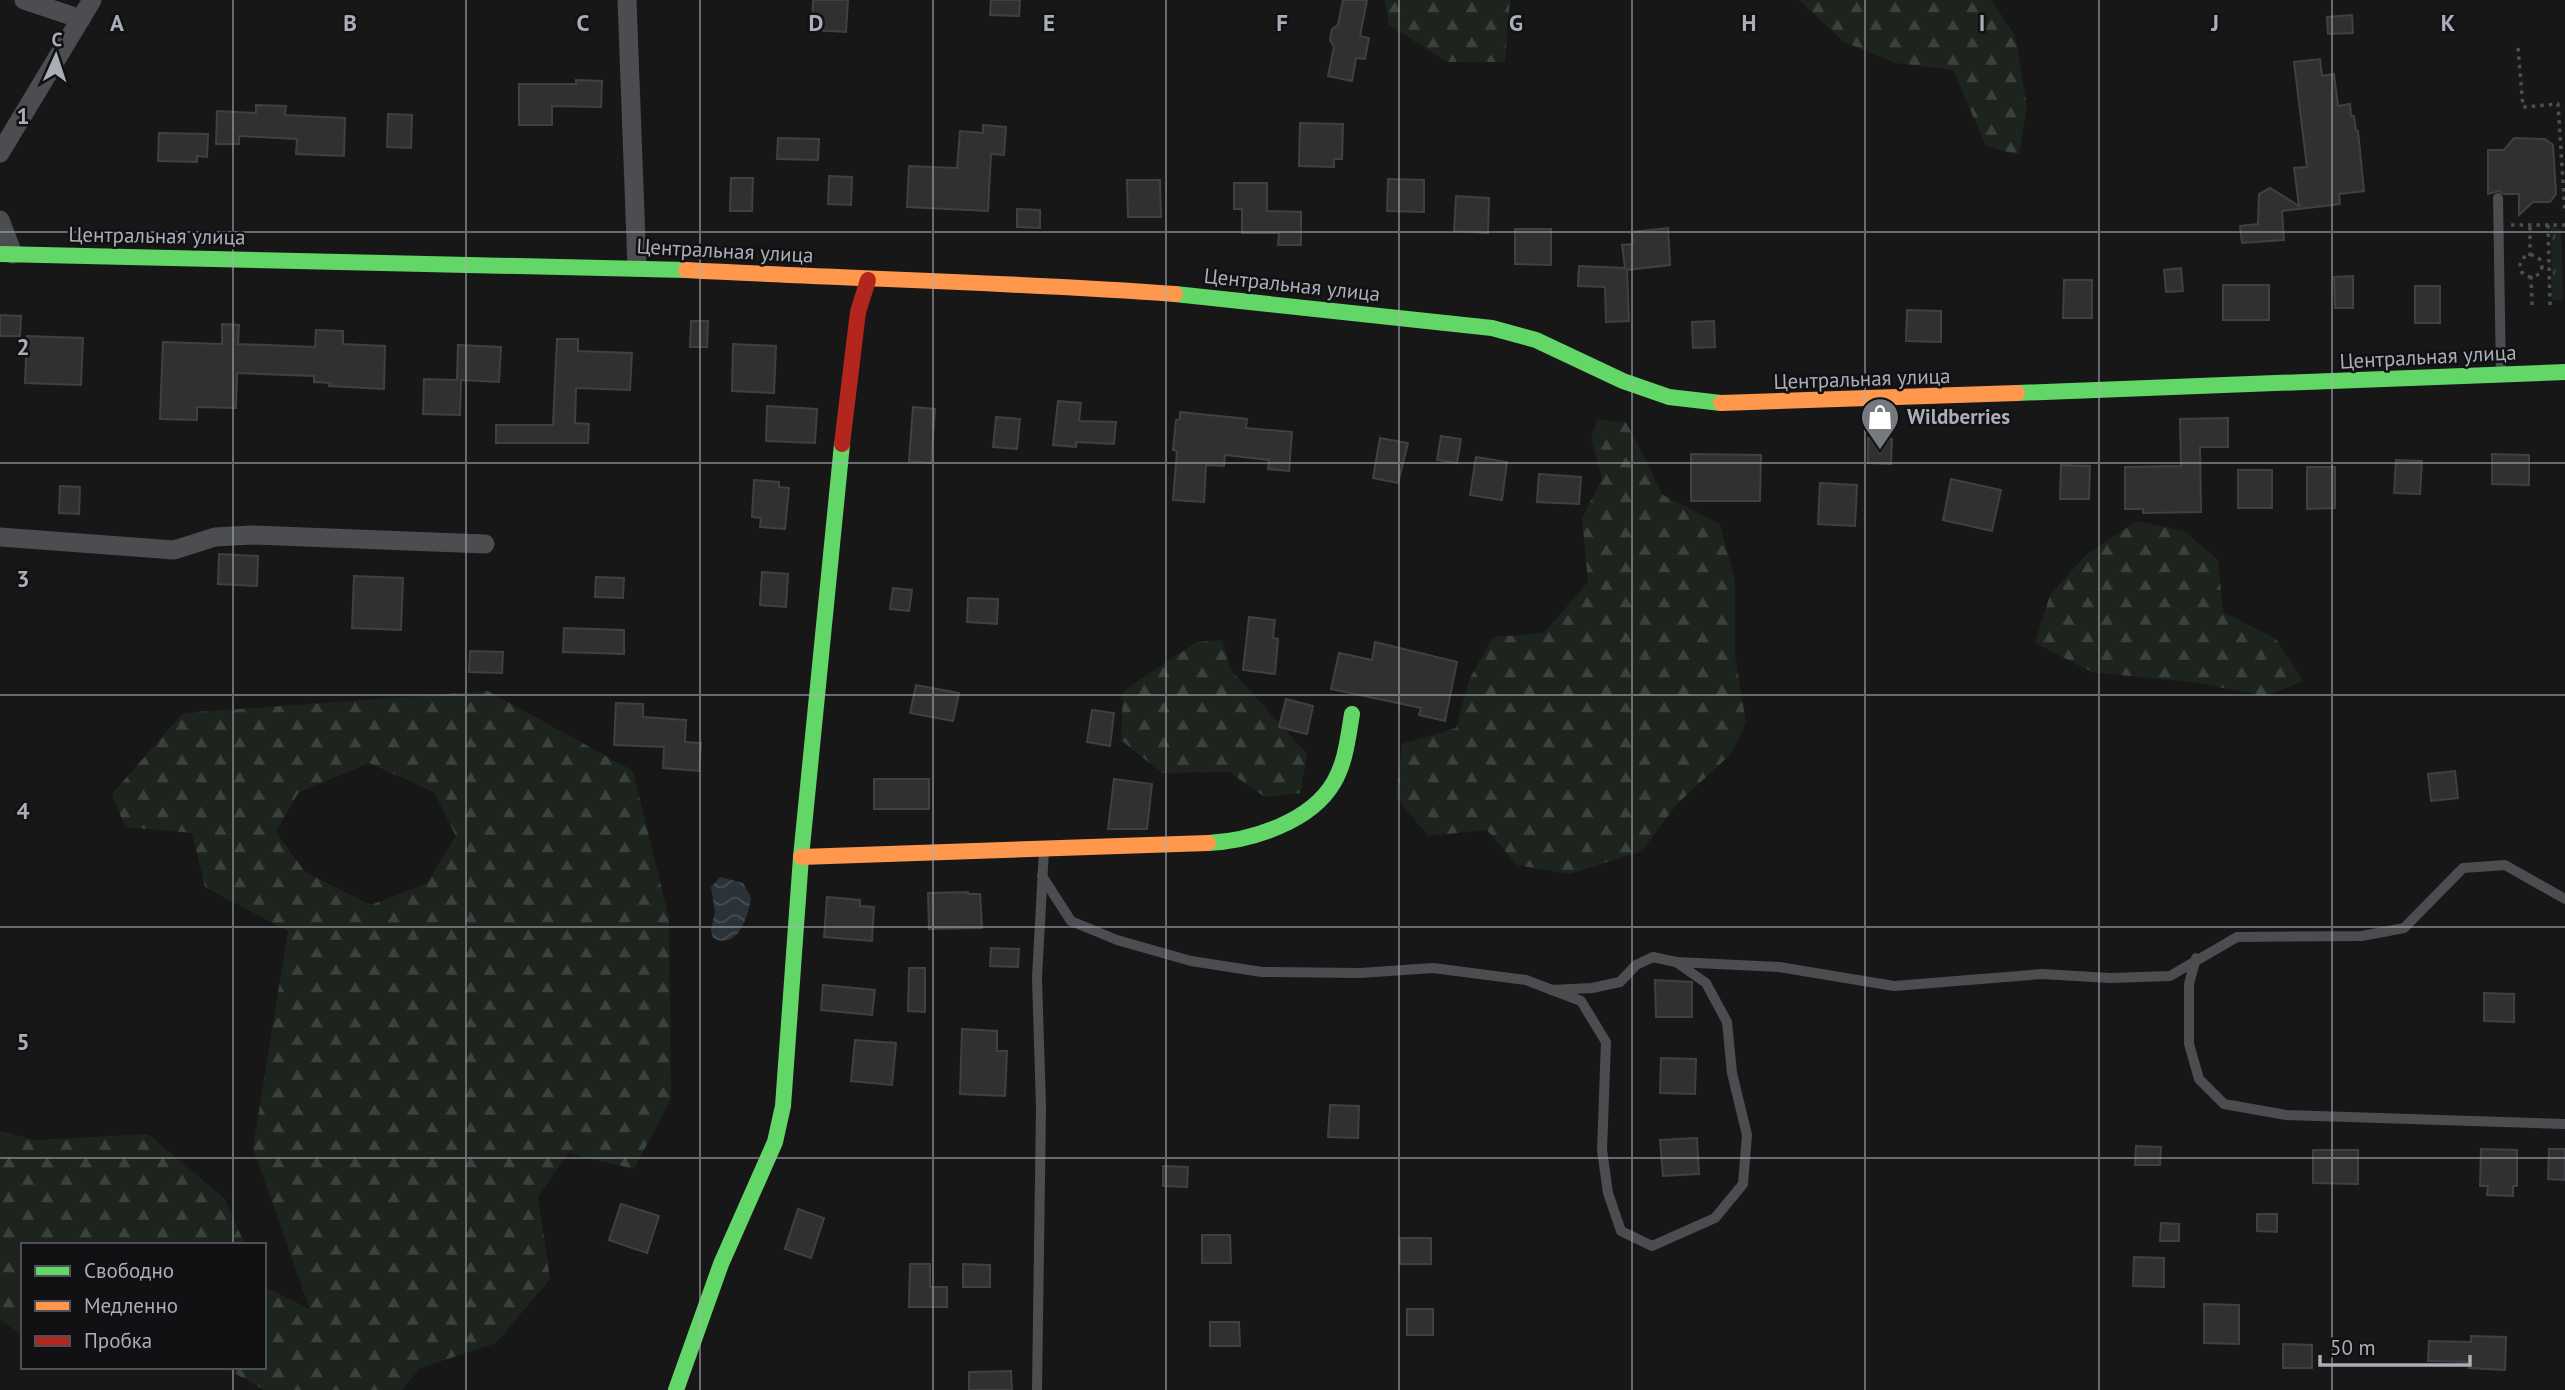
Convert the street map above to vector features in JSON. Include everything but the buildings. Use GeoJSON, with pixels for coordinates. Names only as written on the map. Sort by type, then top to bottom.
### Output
{"type":"FeatureCollection","features":[{"type":"Feature","properties":{"kind":"street"},"geometry":{"type":"LineString","coordinates":[[24,0],[81,19]]}},
{"type":"Feature","properties":{"kind":"street"},"geometry":{"type":"LineString","coordinates":[[0,153],[92,0]]}},
{"type":"Feature","properties":{"kind":"street"},"geometry":{"type":"LineString","coordinates":[[627,0],[637,267]]}},
{"type":"Feature","properties":{"kind":"street"},"geometry":{"type":"LineString","coordinates":[[0,220],[7,254]]}},
{"type":"Feature","properties":{"kind":"street","name":"Центральная улица"},"geometry":{"type":"LineString","coordinates":[[7,254],[637,267],[868,280],[1067,286],[1221,299],[1492,328],[1536,340],[1623,381],[1669,397],[1734,404],[2565,372]]}},
{"type":"Feature","properties":{"kind":"street"},"geometry":{"type":"LineString","coordinates":[[676,1390],[721,1264],[775,1142],[783,1106],[801,857],[848,395],[858,312],[868,280]]}},
{"type":"Feature","properties":{"kind":"street"},"geometry":{"type":"LineString","coordinates":[[0,537],[174,550],[215,537],[251,535],[485,544]]}},
{"type":"Feature","properties":{"kind":"street"},"geometry":{"type":"LineString","coordinates":[[801,857],[1232,842],[1268,831],[1307,810],[1326,795],[1341,769],[1352,715]]}},
{"type":"Feature","properties":{"kind":"lane"},"geometry":{"type":"LineString","coordinates":[[2498,198],[2501,375]]}},
{"type":"Feature","properties":{"kind":"lane"},"geometry":{"type":"LineString","coordinates":[[1037,1390],[1041,1107],[1037,978],[1044,848]]}},
{"type":"Feature","properties":{"kind":"lane"},"geometry":{"type":"LineString","coordinates":[[1551,990],[1592,988],[1620,982],[1636,965],[1653,957],[1676,962],[1779,967],[1894,986],[2042,974],[2110,978],[2170,976],[2196,958],[2237,937],[2361,936],[2404,928],[2463,868],[2505,865],[2565,899]]}},
{"type":"Feature","properties":{"kind":"lane"},"geometry":{"type":"LineString","coordinates":[[1042,876],[1071,921],[1117,940],[1191,961],[1262,972],[1360,973],[1433,968],[1526,980],[1581,1001],[1606,1042],[1602,1150],[1608,1193],[1621,1231],[1652,1246],[1715,1218],[1743,1184],[1747,1135],[1732,1073],[1727,1022],[1706,983],[1676,962]]}},
{"type":"Feature","properties":{"kind":"lane"},"geometry":{"type":"LineString","coordinates":[[2196,958],[2189,984],[2189,1044],[2199,1079],[2224,1104],[2286,1115],[2565,1124]]}},
{"type":"Feature","properties":{"kind":"path"},"geometry":{"type":"LineString","coordinates":[[2518,48],[2523,107],[2558,104],[2565,212]]}},
{"type":"Feature","properties":{"kind":"path"},"geometry":{"type":"LineString","coordinates":[[2513,225],[2565,225]]}},
{"type":"Feature","properties":{"kind":"path"},"geometry":{"type":"LineString","coordinates":[[2530,225],[2530,256]]}},
{"type":"Feature","properties":{"kind":"path"},"geometry":{"type":"LineString","coordinates":[[2548,225],[2550,305]]}},
{"type":"Feature","properties":{"kind":"path"},"geometry":{"type":"LineString","coordinates":[[2530,256],[2539,258],[2542,265],[2539,274],[2531,276],[2524,274],[2520,266],[2522,259],[2530,256]]}},
{"type":"Feature","properties":{"kind":"path"},"geometry":{"type":"LineString","coordinates":[[2542,265],[2549,265]]}},
{"type":"Feature","properties":{"kind":"path"},"geometry":{"type":"LineString","coordinates":[[2513,266],[2520,266]]}},
{"type":"Feature","properties":{"kind":"path"},"geometry":{"type":"LineString","coordinates":[[2531,276],[2532,305]]}},
{"type":"Feature","properties":{"kind":"green space"},"geometry":{"type":"Polygon","coordinates":[[[1385,0],[1510,0],[1505,62],[1447,62],[1389,25],[1385,0]]]}},
{"type":"Feature","properties":{"kind":"green space"},"geometry":{"type":"Polygon","coordinates":[[[1799,0],[1991,0],[2015,35],[2027,106],[2019,155],[1986,146],[1953,70],[1896,63],[1844,42],[1799,0]]]}},
{"type":"Feature","properties":{"kind":"green space"},"geometry":{"type":"Polygon","coordinates":[[[2551,226],[2561,229],[2563,300],[2552,300],[2551,226]]]}},
{"type":"Feature","properties":{"kind":"green space"},"geometry":{"type":"Polygon","coordinates":[[[1597,420],[1626,422],[1663,495],[1720,524],[1735,581],[1735,656],[1746,723],[1731,754],[1677,804],[1642,851],[1570,874],[1517,865],[1487,830],[1428,836],[1396,797],[1402,744],[1456,728],[1469,680],[1493,637],[1544,633],[1588,582],[1582,518],[1602,479],[1591,439],[1597,420]]]}},
{"type":"Feature","properties":{"kind":"green space"},"geometry":{"type":"Polygon","coordinates":[[[2137,521],[2184,531],[2218,560],[2223,612],[2276,639],[2303,681],[2265,696],[2197,683],[2092,672],[2035,643],[2050,595],[2087,554],[2137,521]]]}},
{"type":"Feature","properties":{"kind":"green space"},"geometry":{"type":"Polygon","coordinates":[[[1222,640],[1231,670],[1307,754],[1300,793],[1265,797],[1229,772],[1162,773],[1121,740],[1123,691],[1197,642],[1222,640]]]}},
{"type":"Feature","properties":{"kind":"green space"},"geometry":{"type":"Polygon","coordinates":[[[488,691],[633,771],[669,919],[671,1099],[634,1169],[568,1153],[538,1197],[550,1279],[496,1343],[420,1368],[402,1390],[265,1390],[227,1369],[266,1369],[266,1288],[310,1309],[253,1148],[288,931],[205,887],[192,833],[125,827],[112,794],[183,713],[488,691]],[[369,763],[298,793],[276,832],[305,872],[371,905],[427,883],[456,836],[434,792],[369,763]]]}},
{"type":"Feature","properties":{"kind":"green space"},"geometry":{"type":"Polygon","coordinates":[[[0,1131],[35,1140],[148,1134],[225,1199],[244,1243],[21,1243],[21,1335],[0,1319],[0,1131]]]}},
{"type":"Feature","properties":{"kind":"water"},"geometry":{"type":"Polygon","coordinates":[[[720,877],[743,883],[751,898],[740,930],[729,940],[722,941],[713,938],[711,930],[715,912],[711,887],[720,877]]]}},
{"type":"Feature","properties":{"kind":"traffic: fast"},"geometry":{"type":"LineString","coordinates":[[0,254],[686,270]]}},
{"type":"Feature","properties":{"kind":"traffic: fast"},"geometry":{"type":"LineString","coordinates":[[1175,294],[1492,328],[1536,340],[1623,381],[1669,397],[1721,403]]}},
{"type":"Feature","properties":{"kind":"traffic: fast"},"geometry":{"type":"LineString","coordinates":[[2017,393],[2565,372]]}},
{"type":"Feature","properties":{"kind":"traffic: fast"},"geometry":{"type":"LineString","coordinates":[[676,1390],[721,1264],[775,1142],[783,1106],[801,857],[842,444]]}},
{"type":"Feature","properties":{"kind":"traffic: fast"},"geometry":{"type":"LineString","coordinates":[[1208,843],[1261,833],[1278,827],[1311,808],[1324,796],[1338,774],[1346,749],[1352,714]]}},
{"type":"Feature","properties":{"kind":"traffic: slow"},"geometry":{"type":"LineString","coordinates":[[686,270],[1175,294]]}},
{"type":"Feature","properties":{"kind":"traffic: slow"},"geometry":{"type":"LineString","coordinates":[[1721,403],[2017,393]]}},
{"type":"Feature","properties":{"kind":"traffic: slow"},"geometry":{"type":"LineString","coordinates":[[801,857],[1208,843]]}},
{"type":"Feature","properties":{"kind":"traffic: jam"},"geometry":{"type":"LineString","coordinates":[[842,444],[858,312],[868,280]]}},
{"type":"Feature","properties":{"kind":"place","name":"Wildberries"},"geometry":{"type":"Point","coordinates":[1880,451]}}]}
